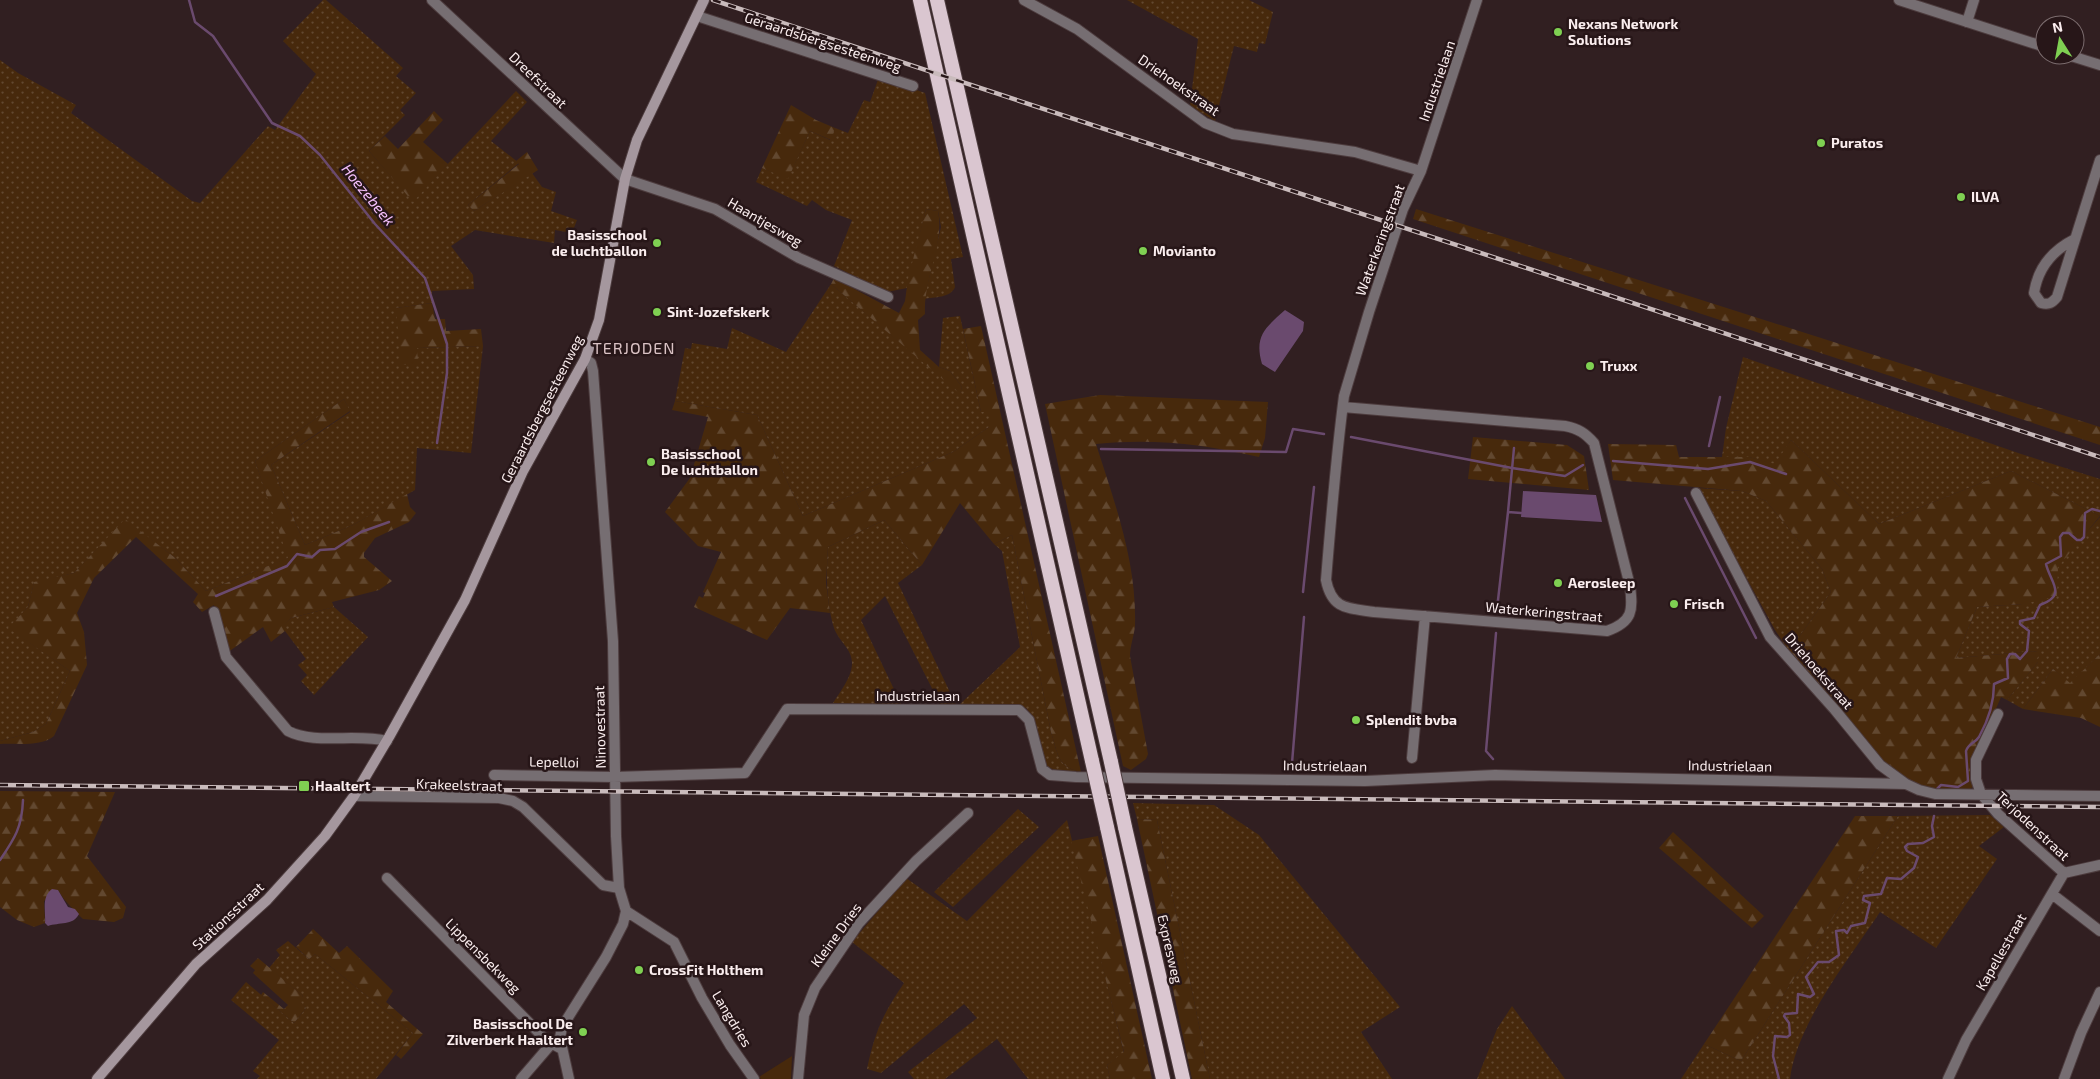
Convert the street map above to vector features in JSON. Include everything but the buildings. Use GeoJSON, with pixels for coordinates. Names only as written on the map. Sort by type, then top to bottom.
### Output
{"type":"FeatureCollection","features":[{"type":"Feature","properties":{"kind":"highway"},"geometry":{"type":"LineString","coordinates":[[920,0],[1163,1079]]}},
{"type":"Feature","properties":{"kind":"highway","name":"Expresweg"},"geometry":{"type":"LineString","coordinates":[[938,0],[1182,1079]]}},
{"type":"Feature","properties":{"kind":"main road","name":"Geraardsbergsesteenweg"},"geometry":{"type":"LineString","coordinates":[[371,768],[465,600],[523,471],[586,359],[599,320],[625,179],[637,140],[704,0]]}},
{"type":"Feature","properties":{"kind":"main road","name":"Stationsstraat"},"geometry":{"type":"LineString","coordinates":[[97,1079],[196,964],[267,900],[301,864],[325,836],[354,796],[371,768]]}},
{"type":"Feature","properties":{"kind":"street","name":"Dreefstraat"},"geometry":{"type":"LineString","coordinates":[[432,0],[625,179]]}},
{"type":"Feature","properties":{"kind":"street","name":"Driehoekstraat"},"geometry":{"type":"LineString","coordinates":[[1024,0],[1077,29],[1205,123],[1232,134],[1355,152],[1421,171]]}},
{"type":"Feature","properties":{"kind":"street","name":"Industrielaan"},"geometry":{"type":"LineString","coordinates":[[1421,171],[1477,0]]}},
{"type":"Feature","properties":{"kind":"street"},"geometry":{"type":"LineString","coordinates":[[1898,0],[2035,45]]}},
{"type":"Feature","properties":{"kind":"street"},"geometry":{"type":"LineString","coordinates":[[1967,22],[1974,0]]}},
{"type":"Feature","properties":{"kind":"street","name":"Geraardsbergsesteenweg"},"geometry":{"type":"LineString","coordinates":[[697,16],[912,86]]}},
{"type":"Feature","properties":{"kind":"street"},"geometry":{"type":"LineString","coordinates":[[2085,60],[2100,65]]}},
{"type":"Feature","properties":{"kind":"street"},"geometry":{"type":"LineString","coordinates":[[2075,239],[2059,247],[2041,271],[2034,293],[2041,303],[2047,305],[2057,297],[2100,160]]}},
{"type":"Feature","properties":{"kind":"street","name":"Waterkeringstraat"},"geometry":{"type":"LineString","coordinates":[[1343,407],[1566,426],[1579,429],[1594,443],[1630,586],[1632,601],[1628,619],[1620,627],[1607,631],[1349,608],[1338,605],[1329,595],[1326,580],[1332,495],[1343,407],[1369,312],[1403,210],[1421,171]]}},
{"type":"Feature","properties":{"kind":"street","name":"Haantjesweg"},"geometry":{"type":"LineString","coordinates":[[625,179],[715,209],[799,258],[888,297]]}},
{"type":"Feature","properties":{"kind":"street","name":"Ninovestraat"},"geometry":{"type":"LineString","coordinates":[[586,359],[591,362],[593,371],[603,481],[613,641],[614,777],[619,888],[626,911]]}},
{"type":"Feature","properties":{"kind":"street","name":"Driehoekstraat"},"geometry":{"type":"LineString","coordinates":[[1696,493],[1770,637],[1880,764],[1906,784],[1935,794],[2100,796]]}},
{"type":"Feature","properties":{"kind":"street"},"geometry":{"type":"LineString","coordinates":[[214,612],[226,657],[288,731],[302,737],[370,737],[387,741]]}},
{"type":"Feature","properties":{"kind":"street"},"geometry":{"type":"LineString","coordinates":[[1412,758],[1425,616]]}},
{"type":"Feature","properties":{"kind":"street","name":"Industrielaan"},"geometry":{"type":"LineString","coordinates":[[787,709],[1019,710],[1029,720],[1042,769],[1050,775],[1365,781],[1495,775],[1906,784]]}},
{"type":"Feature","properties":{"kind":"street","name":"Lepelloi"},"geometry":{"type":"LineString","coordinates":[[494,775],[614,777],[745,773],[787,709]]}},
{"type":"Feature","properties":{"kind":"street","name":"Terjodenstraat"},"geometry":{"type":"LineString","coordinates":[[1998,714],[1976,760],[1976,778],[1981,794],[1998,814],[2064,873]]}},
{"type":"Feature","properties":{"kind":"street","name":"Krakeelstraat"},"geometry":{"type":"LineString","coordinates":[[354,796],[499,798],[513,801],[523,807],[603,885],[619,888]]}},
{"type":"Feature","properties":{"kind":"street","name":"Kleine Dries"},"geometry":{"type":"LineString","coordinates":[[798,1079],[804,1015],[814,988],[859,923],[916,861],[968,813]]}},
{"type":"Feature","properties":{"kind":"street"},"geometry":{"type":"LineString","coordinates":[[2064,873],[2100,865]]}},
{"type":"Feature","properties":{"kind":"street","name":"Kapellestraat"},"geometry":{"type":"LineString","coordinates":[[1948,1079],[1966,1040],[2064,873]]}},
{"type":"Feature","properties":{"kind":"street","name":"Lippensbekweg"},"geometry":{"type":"LineString","coordinates":[[387,878],[552,1043],[562,1049]]}},
{"type":"Feature","properties":{"kind":"street"},"geometry":{"type":"LineString","coordinates":[[2052,894],[2100,931]]}},
{"type":"Feature","properties":{"kind":"street"},"geometry":{"type":"LineString","coordinates":[[569,1079],[560,1038],[562,1027],[606,957],[624,924],[626,911]]}},
{"type":"Feature","properties":{"kind":"street","name":"Langdries"},"geometry":{"type":"LineString","coordinates":[[626,911],[674,942],[702,998],[730,1045],[754,1079]]}},
{"type":"Feature","properties":{"kind":"street"},"geometry":{"type":"LineString","coordinates":[[2064,1079],[2081,1033],[2100,992]]}},
{"type":"Feature","properties":{"kind":"street"},"geometry":{"type":"LineString","coordinates":[[521,1079],[552,1043]]}},
{"type":"Feature","properties":{"kind":"green space"},"geometry":{"type":"Polygon","coordinates":[[[323,0],[326,0],[403,68],[396,76],[416,93],[400,110],[405,115],[369,151],[413,201],[516,91],[527,102],[491,141],[519,163],[468,205],[474,211],[532,173],[542,187],[556,192],[551,211],[577,220],[572,233],[555,230],[554,243],[475,230],[451,246],[473,275],[474,289],[432,291],[432,303],[396,308],[417,348],[483,346],[471,453],[417,448],[415,490],[353,525],[305,545],[271,465],[350,412],[344,399],[255,461],[289,558],[206,591],[174,557],[125,520],[74,573],[34,583],[28,607],[9,628],[70,671],[46,724],[33,732],[0,741],[0,60],[18,73],[76,105],[71,113],[192,201],[200,203],[268,126],[275,130],[316,74],[283,41],[323,0]]]}},
{"type":"Feature","properties":{"kind":"green space"},"geometry":{"type":"Polygon","coordinates":[[[1127,0],[1249,0],[1273,12],[1265,44],[1259,43],[1257,52],[1234,46],[1215,121],[1190,106],[1198,39],[1127,0]]]}},
{"type":"Feature","properties":{"kind":"green space"},"geometry":{"type":"Polygon","coordinates":[[[879,77],[925,93],[963,257],[951,259],[955,287],[953,291],[946,295],[924,299],[941,227],[938,211],[926,209],[907,288],[887,292],[834,266],[852,220],[826,210],[812,200],[807,206],[756,182],[762,168],[788,178],[810,131],[830,140],[835,128],[848,133],[864,100],[870,102],[879,77]]]}},
{"type":"Feature","properties":{"kind":"green space"},"geometry":{"type":"Polygon","coordinates":[[[791,105],[816,120],[835,128],[831,140],[810,131],[788,179],[762,168],[791,105]]]}},
{"type":"Feature","properties":{"kind":"green space"},"geometry":{"type":"Polygon","coordinates":[[[434,111],[443,120],[423,142],[448,164],[413,202],[369,151],[385,136],[398,149],[434,111]]]}},
{"type":"Feature","properties":{"kind":"green space"},"geometry":{"type":"Polygon","coordinates":[[[527,152],[538,170],[474,211],[468,205],[519,164],[516,161],[527,152]]]}},
{"type":"Feature","properties":{"kind":"green space"},"geometry":{"type":"Polygon","coordinates":[[[926,209],[938,211],[939,236],[927,288],[925,314],[918,320],[920,350],[939,367],[950,371],[962,387],[960,394],[831,284],[834,278],[899,313],[905,301],[908,279],[926,209]]]}},
{"type":"Feature","properties":{"kind":"green space"},"geometry":{"type":"Polygon","coordinates":[[[1416,209],[2100,427],[2100,445],[1413,219],[1416,209]]]}},
{"type":"Feature","properties":{"kind":"green space"},"geometry":{"type":"Polygon","coordinates":[[[831,284],[960,393],[962,387],[950,371],[939,367],[943,318],[960,316],[981,412],[989,412],[989,427],[953,452],[803,516],[757,415],[675,401],[685,348],[691,349],[692,343],[727,349],[732,328],[786,352],[831,284]]]}},
{"type":"Feature","properties":{"kind":"green space"},"geometry":{"type":"Polygon","coordinates":[[[432,303],[435,319],[445,319],[446,331],[481,329],[483,346],[417,348],[418,364],[401,365],[396,308],[432,303]]]}},
{"type":"Feature","properties":{"kind":"green space"},"geometry":{"type":"Polygon","coordinates":[[[981,326],[1081,772],[1067,767],[1055,747],[1012,535],[994,544],[960,503],[922,565],[884,520],[828,547],[826,583],[830,613],[790,608],[767,640],[694,607],[699,596],[703,598],[705,593],[703,592],[721,552],[698,546],[665,512],[690,478],[708,417],[672,410],[675,401],[757,415],[803,516],[953,452],[989,427],[989,412],[981,412],[963,329],[981,326]]]}},
{"type":"Feature","properties":{"kind":"green space"},"geometry":{"type":"Polygon","coordinates":[[[1743,357],[2021,454],[2100,479],[2100,516],[2011,471],[1879,524],[1791,440],[1776,465],[1749,457],[1722,457],[1726,428],[1743,357]]]}},
{"type":"Feature","properties":{"kind":"green space"},"geometry":{"type":"Polygon","coordinates":[[[1100,395],[1268,402],[1265,438],[1259,457],[1178,443],[1117,442],[1096,444],[1129,556],[1135,602],[1135,626],[1130,656],[1148,754],[1146,759],[1131,770],[1123,766],[1045,404],[1100,395]]]}},
{"type":"Feature","properties":{"kind":"green space"},"geometry":{"type":"Polygon","coordinates":[[[344,399],[350,411],[271,465],[305,545],[353,525],[407,494],[410,507],[416,513],[409,522],[375,538],[364,553],[364,557],[392,581],[379,590],[332,602],[334,607],[291,618],[283,627],[285,631],[271,642],[263,627],[227,653],[214,605],[202,612],[193,602],[198,594],[136,537],[94,578],[77,613],[84,632],[87,665],[54,736],[43,742],[0,744],[0,741],[33,732],[46,724],[70,671],[8,628],[28,607],[34,582],[74,573],[125,519],[174,557],[206,591],[288,558],[255,461],[344,399]]]}},
{"type":"Feature","properties":{"kind":"green space"},"geometry":{"type":"Polygon","coordinates":[[[1473,437],[1567,445],[1584,456],[1589,490],[1468,479],[1473,437]]]}},
{"type":"Feature","properties":{"kind":"green space"},"geometry":{"type":"Polygon","coordinates":[[[1791,440],[1879,524],[2011,471],[2100,516],[2058,567],[2057,596],[2023,604],[1977,607],[1956,658],[2038,651],[2038,662],[2007,700],[2001,697],[1979,748],[1974,752],[1972,765],[1974,786],[1969,789],[1959,791],[1932,789],[1908,781],[1893,771],[1789,651],[1831,592],[1822,569],[1766,501],[1742,491],[1613,480],[1608,444],[1676,445],[1679,457],[1749,457],[1775,464],[1791,440]]]}},
{"type":"Feature","properties":{"kind":"green space"},"geometry":{"type":"Polygon","coordinates":[[[1697,488],[1742,491],[1766,501],[1822,569],[1831,592],[1789,651],[1775,630],[1697,488]]]}},
{"type":"Feature","properties":{"kind":"green space"},"geometry":{"type":"Polygon","coordinates":[[[2100,517],[2100,654],[2070,684],[2053,669],[2023,709],[2007,700],[2038,662],[2038,651],[1956,658],[1977,607],[2023,604],[2100,517]]]}},
{"type":"Feature","properties":{"kind":"green space"},"geometry":{"type":"Polygon","coordinates":[[[884,520],[922,565],[898,583],[957,706],[941,706],[885,596],[861,620],[902,706],[833,703],[847,680],[851,670],[852,659],[836,633],[831,618],[827,588],[828,547],[884,520]]]}},
{"type":"Feature","properties":{"kind":"green space"},"geometry":{"type":"Polygon","coordinates":[[[1012,535],[1055,747],[1067,767],[1081,772],[1061,771],[1049,767],[1043,761],[1034,719],[1026,708],[958,706],[1020,647],[1002,551],[994,544],[1012,535]]]}},
{"type":"Feature","properties":{"kind":"green space"},"geometry":{"type":"Polygon","coordinates":[[[334,607],[368,637],[314,695],[301,681],[307,675],[298,665],[306,659],[282,627],[291,618],[334,607]]]}},
{"type":"Feature","properties":{"kind":"green space"},"geometry":{"type":"Polygon","coordinates":[[[2100,654],[2100,727],[2081,718],[2023,709],[2053,669],[2070,683],[2100,654]]]}},
{"type":"Feature","properties":{"kind":"green space"},"geometry":{"type":"Polygon","coordinates":[[[0,791],[115,792],[87,856],[126,907],[123,918],[114,922],[83,919],[66,902],[58,890],[44,901],[45,923],[34,927],[17,920],[0,907],[0,791]]]}},
{"type":"Feature","properties":{"kind":"green space"},"geometry":{"type":"Polygon","coordinates":[[[1133,803],[1214,805],[1259,835],[1400,1007],[1361,1032],[1392,1079],[1210,1079],[1157,820],[1137,819],[1133,803]]]}},
{"type":"Feature","properties":{"kind":"green space"},"geometry":{"type":"Polygon","coordinates":[[[1018,809],[1039,827],[953,907],[934,892],[1018,809]]]}},
{"type":"Feature","properties":{"kind":"green space"},"geometry":{"type":"Polygon","coordinates":[[[1990,815],[2004,827],[1979,846],[1997,859],[1936,948],[1880,912],[1813,1014],[1795,1058],[1790,1079],[1681,1079],[1704,1044],[1741,1061],[1898,816],[1990,815]]]}},
{"type":"Feature","properties":{"kind":"green space"},"geometry":{"type":"Polygon","coordinates":[[[1855,816],[1898,816],[1741,1061],[1704,1044],[1855,816]]]}},
{"type":"Feature","properties":{"kind":"green space"},"geometry":{"type":"Polygon","coordinates":[[[1137,819],[1157,820],[1210,1079],[1192,1079],[1137,819]]]}},
{"type":"Feature","properties":{"kind":"green space"},"geometry":{"type":"Polygon","coordinates":[[[1067,820],[1124,1053],[1107,1065],[1110,1079],[1028,1079],[997,1039],[945,1079],[914,1079],[908,1072],[977,1018],[964,1004],[881,1073],[867,1069],[873,1044],[881,1023],[890,1004],[904,983],[852,942],[906,878],[967,921],[1067,820]]]}},
{"type":"Feature","properties":{"kind":"green space"},"geometry":{"type":"Polygon","coordinates":[[[1673,832],[1764,916],[1752,928],[1659,848],[1673,832]]]}},
{"type":"Feature","properties":{"kind":"green space"},"geometry":{"type":"Polygon","coordinates":[[[1098,836],[1152,1079],[1110,1079],[1107,1065],[1124,1052],[1071,841],[1098,836]]]}},
{"type":"Feature","properties":{"kind":"green space"},"geometry":{"type":"Polygon","coordinates":[[[313,929],[339,953],[347,946],[393,991],[386,1002],[423,1034],[401,1059],[396,1055],[413,1033],[315,954],[309,959],[296,947],[313,929]]]}},
{"type":"Feature","properties":{"kind":"green space"},"geometry":{"type":"Polygon","coordinates":[[[288,941],[309,959],[315,954],[413,1033],[376,1079],[257,1079],[260,1076],[253,1071],[279,1040],[231,1000],[246,982],[294,1023],[306,1008],[299,1001],[303,996],[269,968],[280,955],[276,950],[288,941]]]}},
{"type":"Feature","properties":{"kind":"green space"},"geometry":{"type":"Polygon","coordinates":[[[258,958],[303,996],[300,1001],[306,1008],[294,1023],[261,995],[263,992],[284,1009],[288,1005],[253,973],[255,970],[250,966],[258,958]]]}},
{"type":"Feature","properties":{"kind":"green space"},"geometry":{"type":"Polygon","coordinates":[[[1512,1006],[1565,1079],[1477,1079],[1497,1029],[1512,1006]]]}},
{"type":"Feature","properties":{"kind":"green space"},"geometry":{"type":"Polygon","coordinates":[[[792,1056],[791,1079],[761,1079],[759,1077],[792,1056]]]}},
{"type":"Feature","properties":{"kind":"shaded area"},"geometry":{"type":"Polygon","coordinates":[[[1285,310],[1304,322],[1303,331],[1275,372],[1262,364],[1259,346],[1260,339],[1272,322],[1285,310]]]}},
{"type":"Feature","properties":{"kind":"shaded area"},"geometry":{"type":"Polygon","coordinates":[[[1523,491],[1596,495],[1602,522],[1521,517],[1523,491]]]}},
{"type":"Feature","properties":{"kind":"shaded area"},"geometry":{"type":"Polygon","coordinates":[[[52,889],[58,890],[68,907],[75,909],[79,914],[76,918],[65,923],[48,926],[45,923],[45,900],[52,889]]]}},
{"type":"Feature","properties":{"kind":"waterway","name":"Hoezebeek"},"geometry":{"type":"LineString","coordinates":[[189,0],[195,22],[213,36],[272,123],[300,136],[320,155],[375,224],[425,278],[447,344],[447,373],[437,443]]}},
{"type":"Feature","properties":{"kind":"waterway"},"geometry":{"type":"LineString","coordinates":[[1709,446],[1720,397]]}},
{"type":"Feature","properties":{"kind":"waterway"},"geometry":{"type":"LineString","coordinates":[[1101,449],[1286,452],[1293,429],[1324,434]]}},
{"type":"Feature","properties":{"kind":"waterway"},"geometry":{"type":"LineString","coordinates":[[1351,437],[1512,468],[1565,476],[1583,465]]}},
{"type":"Feature","properties":{"kind":"waterway"},"geometry":{"type":"LineString","coordinates":[[1508,512],[1514,448]]}},
{"type":"Feature","properties":{"kind":"waterway"},"geometry":{"type":"LineString","coordinates":[[1613,461],[1708,469],[1750,462],[1786,474]]}},
{"type":"Feature","properties":{"kind":"waterway"},"geometry":{"type":"LineString","coordinates":[[1303,592],[1314,487]]}},
{"type":"Feature","properties":{"kind":"waterway"},"geometry":{"type":"LineString","coordinates":[[1685,498],[1756,638]]}},
{"type":"Feature","properties":{"kind":"waterway"},"geometry":{"type":"LineString","coordinates":[[1936,790],[1941,785],[1958,787],[1968,781],[1966,751],[1979,737],[1985,724],[1992,704],[1994,684],[2008,678],[2007,659],[2010,654],[2015,654],[2020,659],[2027,651],[2029,631],[2020,624],[2020,621],[2034,618],[2040,605],[2053,597],[2055,592],[2046,564],[2061,556],[2060,537],[2063,533],[2069,533],[2077,540],[2081,540],[2084,537],[2085,513],[2092,509],[2100,511]]}},
{"type":"Feature","properties":{"kind":"waterway"},"geometry":{"type":"LineString","coordinates":[[1497,609],[1508,512],[1521,513]]}},
{"type":"Feature","properties":{"kind":"waterway","name":"Hoezebeek"},"geometry":{"type":"LineString","coordinates":[[216,596],[287,566],[297,554],[312,557],[320,550],[335,549],[361,532],[389,522]]}},
{"type":"Feature","properties":{"kind":"waterway"},"geometry":{"type":"LineString","coordinates":[[1292,763],[1304,617]]}},
{"type":"Feature","properties":{"kind":"waterway"},"geometry":{"type":"LineString","coordinates":[[1493,759],[1486,751],[1496,633]]}},
{"type":"Feature","properties":{"kind":"waterway","name":"Hoezebeek"},"geometry":{"type":"LineString","coordinates":[[0,860],[17,832],[23,800]]}},
{"type":"Feature","properties":{"kind":"waterway"},"geometry":{"type":"LineString","coordinates":[[1779,1079],[1773,1056],[1775,1036],[1787,1037],[1790,1035],[1789,1023],[1784,1016],[1785,1014],[1797,1013],[1798,994],[1810,997],[1814,994],[1806,977],[1818,962],[1829,962],[1839,955],[1836,931],[1844,930],[1847,933],[1851,926],[1865,923],[1870,903],[1863,900],[1864,896],[1881,894],[1887,878],[1901,879],[1914,868],[1918,857],[1907,851],[1905,847],[1908,844],[1923,843],[1934,837],[1932,826],[1934,816]]}},
{"type":"Feature","properties":{"kind":"railway"},"geometry":{"type":"LineString","coordinates":[[713,0],[2100,457]]}},
{"type":"Feature","properties":{"kind":"railway"},"geometry":{"type":"LineString","coordinates":[[0,785],[2100,807]]}},
{"type":"Feature","properties":{"kind":"place","name":"Nexans Network Solutions"},"geometry":{"type":"Point","coordinates":[1558,32]}},
{"type":"Feature","properties":{"kind":"place","name":"Puratos"},"geometry":{"type":"Point","coordinates":[1821,143]}},
{"type":"Feature","properties":{"kind":"place","name":"ILVA"},"geometry":{"type":"Point","coordinates":[1961,197]}},
{"type":"Feature","properties":{"kind":"place","name":"Basisschool de luchtballon"},"geometry":{"type":"Point","coordinates":[657,243]}},
{"type":"Feature","properties":{"kind":"place","name":"Movianto"},"geometry":{"type":"Point","coordinates":[1143,251]}},
{"type":"Feature","properties":{"kind":"place","name":"Sint-Jozefskerk"},"geometry":{"type":"Point","coordinates":[657,312]}},
{"type":"Feature","properties":{"kind":"place","name":"Truxx"},"geometry":{"type":"Point","coordinates":[1590,366]}},
{"type":"Feature","properties":{"kind":"place","name":"Basisschool De luchtballon"},"geometry":{"type":"Point","coordinates":[651,462]}},
{"type":"Feature","properties":{"kind":"place","name":"Aerosleep"},"geometry":{"type":"Point","coordinates":[1558,583]}},
{"type":"Feature","properties":{"kind":"place","name":"Frisch"},"geometry":{"type":"Point","coordinates":[1674,604]}},
{"type":"Feature","properties":{"kind":"place","name":"Splendit bvba"},"geometry":{"type":"Point","coordinates":[1356,720]}},
{"type":"Feature","properties":{"kind":"place","name":"Haaltert"},"geometry":{"type":"Point","coordinates":[304,786]}},
{"type":"Feature","properties":{"kind":"place","name":"CrossFit Holthem"},"geometry":{"type":"Point","coordinates":[639,970]}},
{"type":"Feature","properties":{"kind":"place","name":"Basisschool De Zilverberk Haaltert"},"geometry":{"type":"Point","coordinates":[583,1032]}},
{"type":"Feature","properties":{"kind":"district","name":"TERJODEN"},"geometry":{"type":"Point","coordinates":[634,348]}}]}
